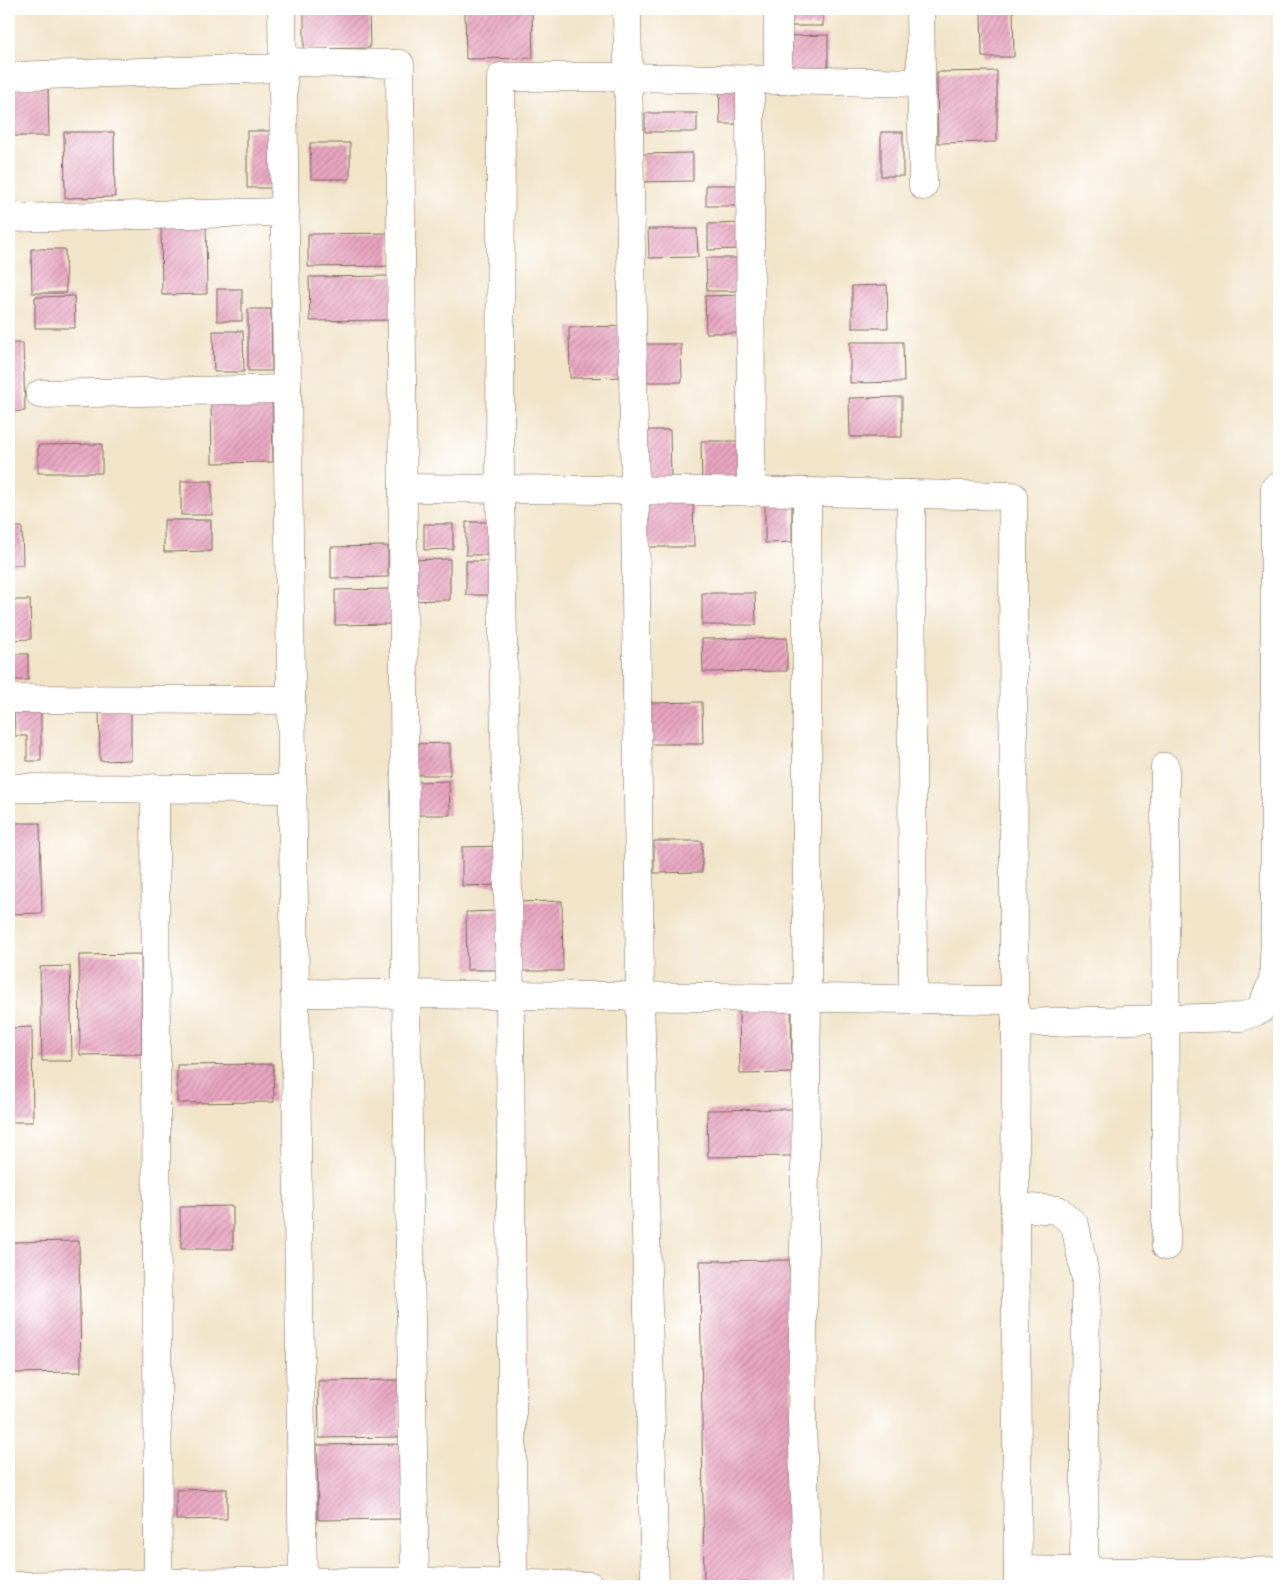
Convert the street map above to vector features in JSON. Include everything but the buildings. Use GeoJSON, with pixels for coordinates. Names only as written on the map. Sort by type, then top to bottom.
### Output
{"type":"FeatureCollection","features":[{"type":"Feature","properties":{"kind":"street"},"geometry":{"type":"LineString","coordinates":[[282,9],[303,1583]]}},
{"type":"Feature","properties":{"kind":"street"},"geometry":{"type":"LineString","coordinates":[[628,9],[640,996],[655,1586]]}},
{"type":"Feature","properties":{"kind":"street"},"geometry":{"type":"LineString","coordinates":[[778,9],[778,80]]}},
{"type":"Feature","properties":{"kind":"street"},"geometry":{"type":"LineString","coordinates":[[920,9],[923,186]]}},
{"type":"Feature","properties":{"kind":"street"},"geometry":{"type":"LineString","coordinates":[[9,76],[283,65],[400,64],[406,994],[415,1582]]}},
{"type":"Feature","properties":{"kind":"street"},"geometry":{"type":"LineString","coordinates":[[513,1583],[510,995],[500,489],[501,77],[628,77],[921,83]]}},
{"type":"Feature","properties":{"kind":"street"},"geometry":{"type":"LineString","coordinates":[[750,79],[751,492]]}},
{"type":"Feature","properties":{"kind":"street"},"geometry":{"type":"LineString","coordinates":[[9,218],[284,212]]}},
{"type":"Feature","properties":{"kind":"street"},"geometry":{"type":"LineString","coordinates":[[40,394],[287,389]]}},
{"type":"Feature","properties":{"kind":"street"},"geometry":{"type":"LineString","coordinates":[[402,488],[1013,496],[1018,1578],[1084,1570],[1193,1573],[1240,1579],[1279,1572]]}},
{"type":"Feature","properties":{"kind":"street"},"geometry":{"type":"LineString","coordinates":[[295,993],[913,999],[1015,1012],[1166,1019],[1241,1017],[1270,1013],[1275,936],[1275,488]]}},
{"type":"Feature","properties":{"kind":"street"},"geometry":{"type":"LineString","coordinates":[[806,492],[807,998],[802,1423],[808,1586]]}},
{"type":"Feature","properties":{"kind":"street"},"geometry":{"type":"LineString","coordinates":[[911,494],[913,999]]}},
{"type":"Feature","properties":{"kind":"street"},"geometry":{"type":"LineString","coordinates":[[9,699],[291,700]]}},
{"type":"Feature","properties":{"kind":"street"},"geometry":{"type":"LineString","coordinates":[[1165,767],[1166,1246]]}},
{"type":"Feature","properties":{"kind":"street"},"geometry":{"type":"LineString","coordinates":[[9,788],[293,789]]}},
{"type":"Feature","properties":{"kind":"street"},"geometry":{"type":"LineString","coordinates":[[155,788],[158,1583]]}},
{"type":"Feature","properties":{"kind":"street"},"geometry":{"type":"LineString","coordinates":[[1015,1207],[1058,1210],[1075,1225],[1086,1280],[1084,1570]]}},
{"type":"Feature","properties":{"kind":"street"},"geometry":{"type":"LineString","coordinates":[[9,1586],[158,1583],[415,1582],[590,1586]]}}]}
